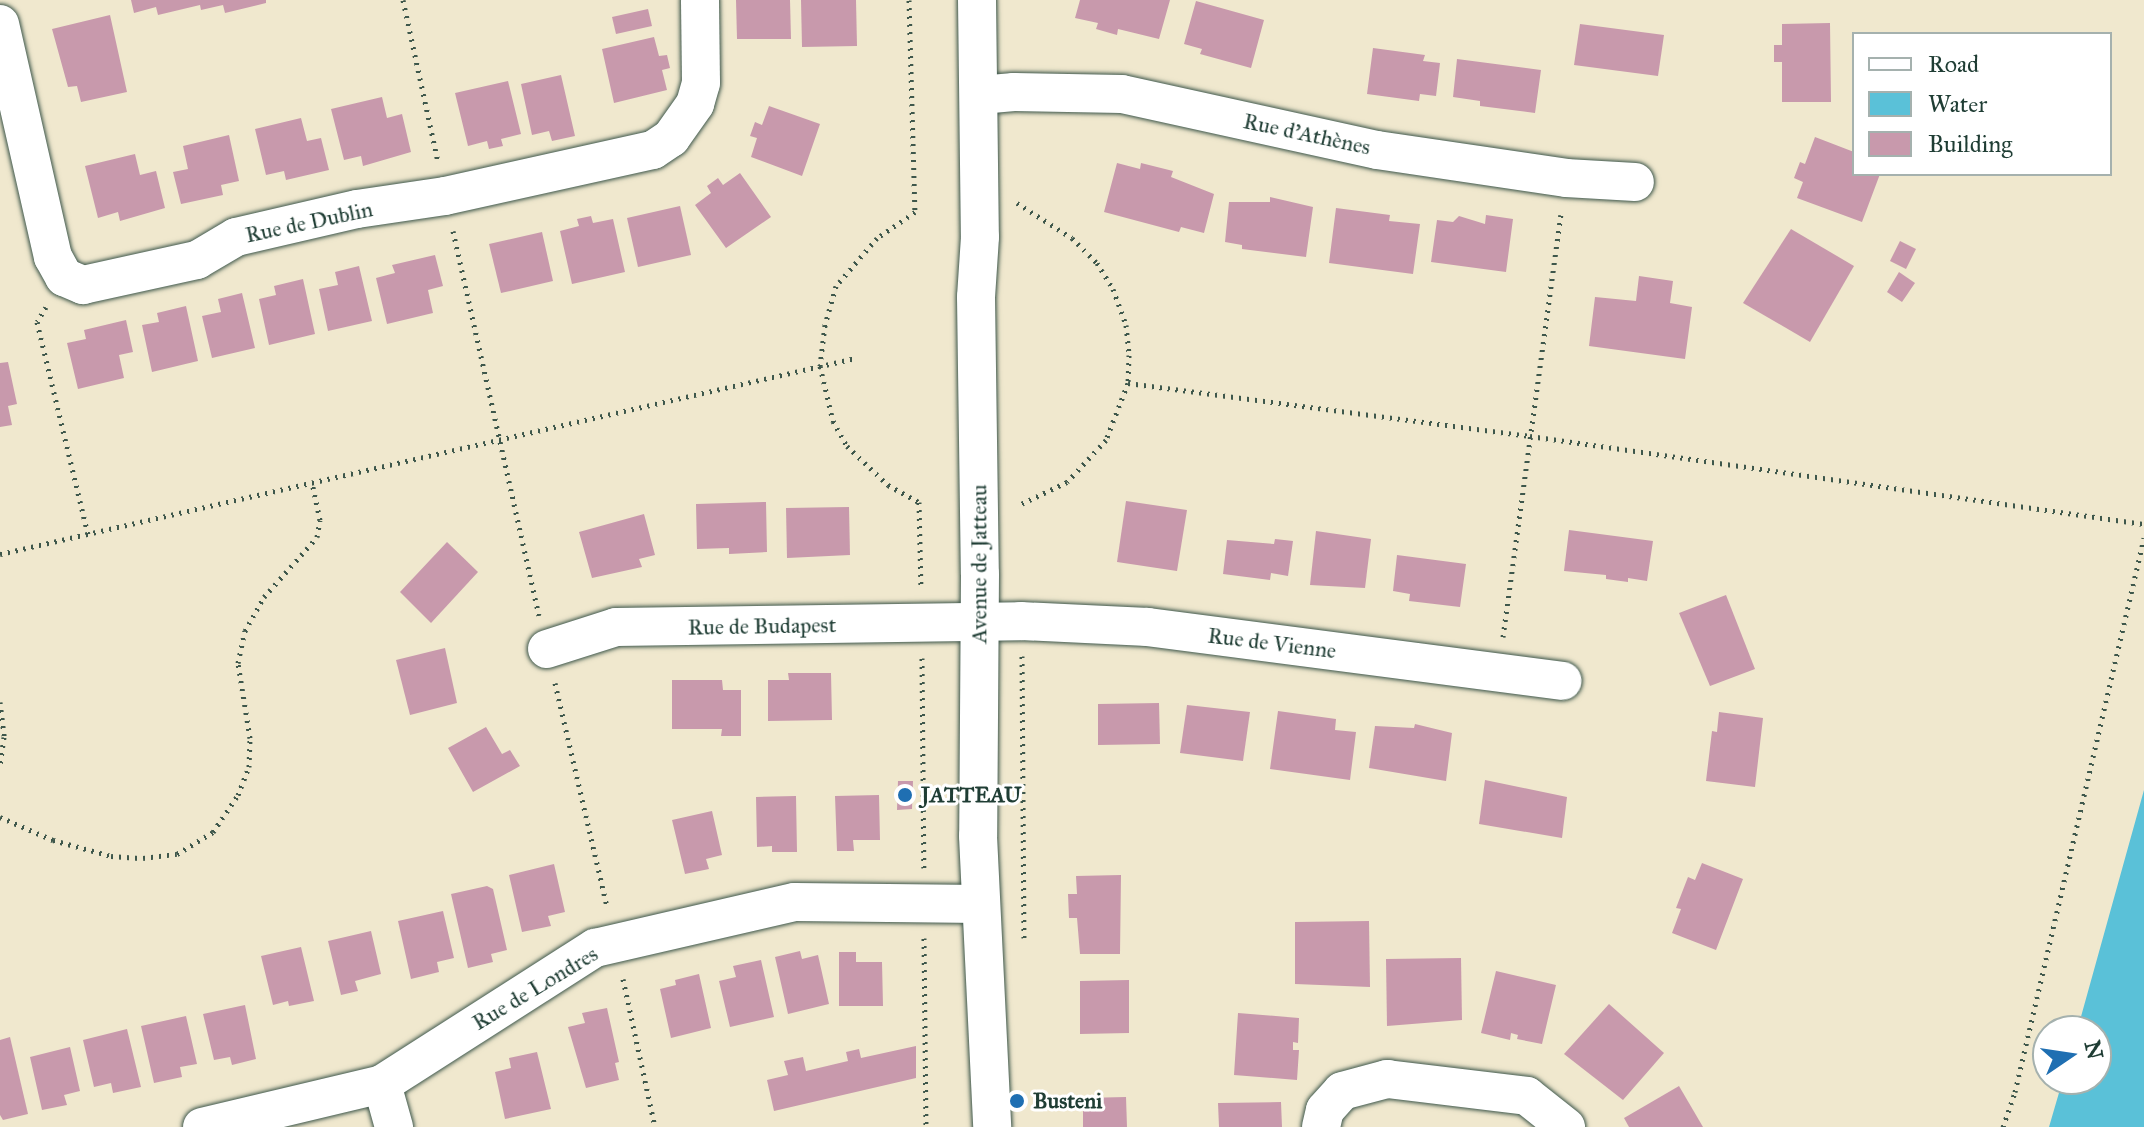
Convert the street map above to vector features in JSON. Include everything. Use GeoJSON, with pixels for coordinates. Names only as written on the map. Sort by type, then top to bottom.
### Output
{"type":"FeatureCollection","features":[{"type":"Feature","properties":{"kind":"street","name":"Rue de Dublin"},"geometry":{"type":"LineString","coordinates":[[64,277],[83,285],[197,260],[236,237],[357,209],[445,196],[653,150],[671,138],[695,104],[701,83],[700,0]]}},
{"type":"Feature","properties":{"kind":"street","name":"Avenue de Jatteau"},"geometry":{"type":"LineString","coordinates":[[977,0],[980,95],[980,237],[976,297],[981,904],[992,1127]]}},
{"type":"Feature","properties":{"kind":"street"},"geometry":{"type":"LineString","coordinates":[[0,24],[53,257],[64,277]]}},
{"type":"Feature","properties":{"kind":"street","name":"Rue d'Athènes"},"geometry":{"type":"LineString","coordinates":[[980,95],[1014,92],[1122,94],[1377,150],[1566,178],[1635,182]]}},
{"type":"Feature","properties":{"kind":"street","name":"Rue de Vienne"},"geometry":{"type":"LineString","coordinates":[[980,622],[1148,627],[1562,681]]}},
{"type":"Feature","properties":{"kind":"street","name":"Rue de Budapest"},"geometry":{"type":"LineString","coordinates":[[547,649],[616,627],[980,622]]}},
{"type":"Feature","properties":{"kind":"street","name":"Rue de Londres"},"geometry":{"type":"LineString","coordinates":[[202,1127],[382,1084],[595,948],[795,902],[981,904]]}},
{"type":"Feature","properties":{"kind":"street"},"geometry":{"type":"LineString","coordinates":[[1321,1127],[1325,1110],[1342,1091],[1387,1079],[1527,1096],[1566,1127]]}},
{"type":"Feature","properties":{"kind":"street"},"geometry":{"type":"LineString","coordinates":[[382,1084],[394,1127]]}},
{"type":"Feature","properties":{"kind":"path"},"geometry":{"type":"LineString","coordinates":[[403,0],[498,440],[655,1127]]}},
{"type":"Feature","properties":{"kind":"path"},"geometry":{"type":"LineString","coordinates":[[909,0],[915,212],[877,238],[836,286],[822,338],[820,366],[833,421],[847,446],[888,485],[919,502],[926,1127]]}},
{"type":"Feature","properties":{"kind":"path"},"geometry":{"type":"LineString","coordinates":[[1499,671],[1566,178]]}},
{"type":"Feature","properties":{"kind":"path"},"geometry":{"type":"LineString","coordinates":[[1014,202],[1072,238],[1097,263],[1113,289],[1126,325],[1128,383],[1106,440],[1087,463],[1042,497],[1017,506],[1018,520]]}},
{"type":"Feature","properties":{"kind":"path"},"geometry":{"type":"LineString","coordinates":[[64,277],[37,322],[88,534]]}},
{"type":"Feature","properties":{"kind":"path"},"geometry":{"type":"LineString","coordinates":[[0,554],[856,358]]}},
{"type":"Feature","properties":{"kind":"path"},"geometry":{"type":"LineString","coordinates":[[1128,383],[1530,436],[2144,524]]}},
{"type":"Feature","properties":{"kind":"path"},"geometry":{"type":"LineString","coordinates":[[0,817],[53,840],[111,856],[143,858],[177,854],[213,832],[238,795],[249,767],[250,738],[238,663],[245,631],[264,597],[317,537],[320,520],[312,483]]}},
{"type":"Feature","properties":{"kind":"path"},"geometry":{"type":"LineString","coordinates":[[2003,1127],[2015,1092],[2144,538]]}},
{"type":"Feature","properties":{"kind":"path"},"geometry":{"type":"LineString","coordinates":[[1021,621],[1024,953]]}},
{"type":"Feature","properties":{"kind":"path"},"geometry":{"type":"LineString","coordinates":[[0,702],[4,737],[0,765]]}},
{"type":"Feature","properties":{"kind":"water"},"geometry":{"type":"Polygon","coordinates":[[[2144,790],[2144,1127],[2049,1127],[2058,1095],[2112,1095],[2112,1015],[2081,1015],[2144,790]]]}},
{"type":"Feature","properties":{"kind":"building"},"geometry":{"type":"Polygon","coordinates":[[[131,0],[266,0],[266,3],[225,13],[223,5],[201,10],[200,5],[158,15],[156,7],[134,13],[131,0]]]}},
{"type":"Feature","properties":{"kind":"building"},"geometry":{"type":"Polygon","coordinates":[[[736,0],[790,0],[791,39],[737,39],[736,0]]]}},
{"type":"Feature","properties":{"kind":"building"},"geometry":{"type":"Polygon","coordinates":[[[801,0],[856,0],[857,46],[802,47],[801,0]]]}},
{"type":"Feature","properties":{"kind":"building"},"geometry":{"type":"Polygon","coordinates":[[[1080,0],[1170,0],[1159,39],[1118,29],[1117,35],[1096,29],[1098,23],[1075,18],[1080,0]]]}},
{"type":"Feature","properties":{"kind":"building"},"geometry":{"type":"Polygon","coordinates":[[[1196,1],[1264,20],[1251,68],[1200,54],[1202,49],[1184,44],[1196,1]]]}},
{"type":"Feature","properties":{"kind":"building"},"geometry":{"type":"Polygon","coordinates":[[[648,9],[652,26],[616,34],[612,17],[648,9]]]}},
{"type":"Feature","properties":{"kind":"building"},"geometry":{"type":"Polygon","coordinates":[[[110,15],[127,92],[81,102],[77,86],[68,87],[52,29],[110,15]]]}},
{"type":"Feature","properties":{"kind":"building"},"geometry":{"type":"Polygon","coordinates":[[[1830,23],[1831,102],[1782,102],[1782,62],[1774,62],[1774,45],[1782,45],[1782,24],[1830,23]]]}},
{"type":"Feature","properties":{"kind":"building"},"geometry":{"type":"Polygon","coordinates":[[[1580,24],[1664,35],[1658,76],[1574,65],[1580,24]]]}},
{"type":"Feature","properties":{"kind":"building"},"geometry":{"type":"Polygon","coordinates":[[[654,37],[659,56],[667,55],[670,68],[662,70],[667,90],[614,103],[602,49],[654,37]]]}},
{"type":"Feature","properties":{"kind":"building"},"geometry":{"type":"Polygon","coordinates":[[[1373,48],[1425,55],[1423,61],[1440,63],[1436,96],[1420,94],[1419,101],[1367,94],[1373,48]]]}},
{"type":"Feature","properties":{"kind":"building"},"geometry":{"type":"Polygon","coordinates":[[[1457,59],[1541,70],[1535,113],[1480,106],[1480,101],[1453,97],[1457,59]]]}},
{"type":"Feature","properties":{"kind":"building"},"geometry":{"type":"Polygon","coordinates":[[[561,75],[575,136],[552,141],[549,131],[532,135],[521,84],[561,75]]]}},
{"type":"Feature","properties":{"kind":"building"},"geometry":{"type":"Polygon","coordinates":[[[508,81],[521,134],[501,139],[503,146],[489,149],[487,141],[468,146],[455,93],[508,81]]]}},
{"type":"Feature","properties":{"kind":"building"},"geometry":{"type":"Polygon","coordinates":[[[382,97],[387,118],[402,114],[411,152],[363,166],[361,156],[344,160],[331,109],[382,97]]]}},
{"type":"Feature","properties":{"kind":"building"},"geometry":{"type":"Polygon","coordinates":[[[769,106],[820,124],[802,176],[751,157],[757,138],[750,136],[755,122],[762,125],[769,106]]]}},
{"type":"Feature","properties":{"kind":"building"},"geometry":{"type":"Polygon","coordinates":[[[301,118],[307,141],[321,138],[329,170],[286,180],[284,171],[266,175],[255,129],[301,118]]]}},
{"type":"Feature","properties":{"kind":"building"},"geometry":{"type":"Polygon","coordinates":[[[229,135],[239,181],[221,185],[223,195],[181,204],[173,172],[188,169],[183,146],[229,135]]]}},
{"type":"Feature","properties":{"kind":"building"},"geometry":{"type":"Polygon","coordinates":[[[1815,137],[1852,151],[1852,176],[1879,176],[1862,222],[1797,198],[1803,182],[1794,178],[1800,162],[1805,164],[1815,137]]]}},
{"type":"Feature","properties":{"kind":"building"},"geometry":{"type":"Polygon","coordinates":[[[135,154],[140,175],[156,171],[165,208],[120,221],[118,212],[98,218],[85,166],[135,154]]]}},
{"type":"Feature","properties":{"kind":"building"},"geometry":{"type":"Polygon","coordinates":[[[1117,163],[1140,169],[1141,163],[1173,171],[1171,177],[1214,194],[1204,233],[1181,227],[1179,232],[1104,212],[1117,163]]]}},
{"type":"Feature","properties":{"kind":"building"},"geometry":{"type":"Polygon","coordinates":[[[740,173],[771,217],[726,248],[695,205],[711,193],[707,186],[718,178],[723,185],[740,173]]]}},
{"type":"Feature","properties":{"kind":"building"},"geometry":{"type":"Polygon","coordinates":[[[1270,197],[1313,207],[1306,257],[1242,249],[1242,245],[1225,242],[1229,202],[1270,202],[1270,197]]]}},
{"type":"Feature","properties":{"kind":"building"},"geometry":{"type":"Polygon","coordinates":[[[680,206],[691,255],[638,267],[627,218],[680,206]]]}},
{"type":"Feature","properties":{"kind":"building"},"geometry":{"type":"Polygon","coordinates":[[[1336,208],[1390,215],[1389,221],[1420,224],[1413,274],[1329,263],[1336,208]]]}},
{"type":"Feature","properties":{"kind":"building"},"geometry":{"type":"Polygon","coordinates":[[[1486,215],[1513,219],[1506,272],[1431,262],[1437,220],[1453,222],[1459,216],[1485,224],[1486,215]]]}},
{"type":"Feature","properties":{"kind":"building"},"geometry":{"type":"Polygon","coordinates":[[[591,216],[593,223],[613,219],[625,272],[572,284],[560,231],[579,226],[577,219],[591,216]]]}},
{"type":"Feature","properties":{"kind":"building"},"geometry":{"type":"Polygon","coordinates":[[[1791,229],[1854,266],[1810,342],[1743,303],[1791,229]]]}},
{"type":"Feature","properties":{"kind":"building"},"geometry":{"type":"Polygon","coordinates":[[[542,232],[553,281],[501,293],[489,244],[542,232]]]}},
{"type":"Feature","properties":{"kind":"building"},"geometry":{"type":"Polygon","coordinates":[[[1900,241],[1916,249],[1906,269],[1890,261],[1900,241]]]}},
{"type":"Feature","properties":{"kind":"building"},"geometry":{"type":"Polygon","coordinates":[[[435,255],[443,286],[428,290],[433,313],[387,324],[376,278],[395,273],[392,265],[435,255]]]}},
{"type":"Feature","properties":{"kind":"building"},"geometry":{"type":"Polygon","coordinates":[[[359,266],[372,321],[328,331],[319,289],[338,285],[335,272],[359,266]]]}},
{"type":"Feature","properties":{"kind":"building"},"geometry":{"type":"Polygon","coordinates":[[[1899,272],[1915,283],[1902,302],[1887,292],[1899,272]]]}},
{"type":"Feature","properties":{"kind":"building"},"geometry":{"type":"Polygon","coordinates":[[[1639,276],[1673,281],[1670,303],[1692,307],[1685,359],[1589,346],[1595,297],[1636,301],[1639,276]]]}},
{"type":"Feature","properties":{"kind":"building"},"geometry":{"type":"Polygon","coordinates":[[[303,279],[315,334],[269,345],[259,299],[276,295],[274,286],[303,279]]]}},
{"type":"Feature","properties":{"kind":"building"},"geometry":{"type":"Polygon","coordinates":[[[242,293],[255,348],[212,358],[202,316],[221,312],[218,299],[242,293]]]}},
{"type":"Feature","properties":{"kind":"building"},"geometry":{"type":"Polygon","coordinates":[[[186,306],[198,361],[152,372],[142,325],[159,322],[157,313],[186,306]]]}},
{"type":"Feature","properties":{"kind":"building"},"geometry":{"type":"Polygon","coordinates":[[[126,320],[133,352],[119,355],[124,378],[78,389],[67,343],[86,339],[84,330],[126,320]]]}},
{"type":"Feature","properties":{"kind":"building"},"geometry":{"type":"Polygon","coordinates":[[[8,362],[17,404],[8,406],[12,425],[0,427],[0,363],[8,362]]]}},
{"type":"Feature","properties":{"kind":"building"},"geometry":{"type":"Polygon","coordinates":[[[1126,501],[1187,510],[1177,571],[1117,562],[1126,501]]]}},
{"type":"Feature","properties":{"kind":"building"},"geometry":{"type":"Polygon","coordinates":[[[766,502],[767,552],[729,554],[729,548],[697,549],[696,504],[766,502]]]}},
{"type":"Feature","properties":{"kind":"building"},"geometry":{"type":"Polygon","coordinates":[[[849,507],[850,555],[787,558],[786,508],[849,507]]]}},
{"type":"Feature","properties":{"kind":"building"},"geometry":{"type":"Polygon","coordinates":[[[644,514],[655,555],[639,559],[642,567],[592,578],[579,532],[644,514]]]}},
{"type":"Feature","properties":{"kind":"building"},"geometry":{"type":"Polygon","coordinates":[[[1569,530],[1653,541],[1647,581],[1628,578],[1628,582],[1606,579],[1606,575],[1564,571],[1569,530]]]}},
{"type":"Feature","properties":{"kind":"building"},"geometry":{"type":"Polygon","coordinates":[[[1316,531],[1371,539],[1365,588],[1310,585],[1316,531]]]}},
{"type":"Feature","properties":{"kind":"building"},"geometry":{"type":"Polygon","coordinates":[[[1275,539],[1293,541],[1288,576],[1271,573],[1270,580],[1223,574],[1227,540],[1274,544],[1275,539]]]}},
{"type":"Feature","properties":{"kind":"building"},"geometry":{"type":"Polygon","coordinates":[[[447,542],[478,572],[431,623],[400,592],[447,542]]]}},
{"type":"Feature","properties":{"kind":"building"},"geometry":{"type":"Polygon","coordinates":[[[1397,555],[1466,564],[1460,607],[1409,601],[1410,594],[1393,591],[1397,555]]]}},
{"type":"Feature","properties":{"kind":"building"},"geometry":{"type":"Polygon","coordinates":[[[1726,595],[1755,669],[1710,686],[1679,613],[1726,595]]]}},
{"type":"Feature","properties":{"kind":"building"},"geometry":{"type":"Polygon","coordinates":[[[445,648],[457,703],[410,715],[396,660],[445,648]]]}},
{"type":"Feature","properties":{"kind":"building"},"geometry":{"type":"Polygon","coordinates":[[[788,673],[831,673],[832,720],[768,721],[768,680],[789,680],[788,673]]]}},
{"type":"Feature","properties":{"kind":"building"},"geometry":{"type":"Polygon","coordinates":[[[672,680],[722,680],[723,690],[741,690],[741,736],[721,736],[722,729],[672,729],[672,680]]]}},
{"type":"Feature","properties":{"kind":"building"},"geometry":{"type":"Polygon","coordinates":[[[1159,703],[1160,744],[1098,745],[1098,704],[1159,703]]]}},
{"type":"Feature","properties":{"kind":"building"},"geometry":{"type":"Polygon","coordinates":[[[1187,705],[1250,712],[1243,761],[1180,753],[1187,705]]]}},
{"type":"Feature","properties":{"kind":"building"},"geometry":{"type":"Polygon","coordinates":[[[1278,711],[1336,719],[1335,730],[1356,732],[1350,780],[1270,769],[1278,711]]]}},
{"type":"Feature","properties":{"kind":"building"},"geometry":{"type":"Polygon","coordinates":[[[1719,712],[1763,718],[1755,787],[1706,781],[1712,731],[1717,732],[1719,712]]]}},
{"type":"Feature","properties":{"kind":"building"},"geometry":{"type":"Polygon","coordinates":[[[1415,724],[1452,733],[1446,781],[1369,768],[1375,726],[1414,728],[1415,724]]]}},
{"type":"Feature","properties":{"kind":"building"},"geometry":{"type":"Polygon","coordinates":[[[486,727],[502,754],[510,750],[520,766],[473,792],[448,748],[486,727]]]}},
{"type":"Feature","properties":{"kind":"building"},"geometry":{"type":"Polygon","coordinates":[[[1485,780],[1567,797],[1562,838],[1479,824],[1485,780]]]}},
{"type":"Feature","properties":{"kind":"building","name":"JATTEAU"},"geometry":{"type":"Polygon","coordinates":[[[898,781],[913,781],[912,809],[897,810],[898,781]]]}},
{"type":"Feature","properties":{"kind":"building"},"geometry":{"type":"Polygon","coordinates":[[[879,795],[880,840],[853,840],[854,851],[837,851],[835,796],[879,795]]]}},
{"type":"Feature","properties":{"kind":"building"},"geometry":{"type":"Polygon","coordinates":[[[796,796],[797,852],[772,852],[772,846],[757,847],[756,797],[796,796]]]}},
{"type":"Feature","properties":{"kind":"building"},"geometry":{"type":"Polygon","coordinates":[[[712,811],[722,855],[706,859],[709,869],[685,874],[672,820],[712,811]]]}},
{"type":"Feature","properties":{"kind":"building"},"geometry":{"type":"Polygon","coordinates":[[[1702,863],[1743,879],[1716,950],[1672,933],[1681,909],[1676,908],[1688,877],[1695,880],[1702,863]]]}},
{"type":"Feature","properties":{"kind":"building"},"geometry":{"type":"Polygon","coordinates":[[[554,864],[565,912],[548,916],[551,926],[522,932],[509,875],[554,864]]]}},
{"type":"Feature","properties":{"kind":"building"},"geometry":{"type":"Polygon","coordinates":[[[1121,875],[1120,954],[1080,954],[1077,918],[1069,918],[1068,894],[1077,894],[1076,876],[1121,875]]]}},
{"type":"Feature","properties":{"kind":"building"},"geometry":{"type":"Polygon","coordinates":[[[487,886],[493,889],[507,950],[491,954],[493,962],[468,968],[451,894],[487,886]]]}},
{"type":"Feature","properties":{"kind":"building"},"geometry":{"type":"Polygon","coordinates":[[[443,911],[454,958],[437,962],[439,972],[411,979],[398,921],[443,911]]]}},
{"type":"Feature","properties":{"kind":"building"},"geometry":{"type":"Polygon","coordinates":[[[1369,921],[1370,987],[1295,984],[1295,922],[1369,921]]]}},
{"type":"Feature","properties":{"kind":"building"},"geometry":{"type":"Polygon","coordinates":[[[371,931],[381,974],[355,981],[358,991],[341,995],[328,941],[371,931]]]}},
{"type":"Feature","properties":{"kind":"building"},"geometry":{"type":"Polygon","coordinates":[[[301,947],[314,1001],[289,1006],[288,1001],[273,1005],[261,956],[301,947]]]}},
{"type":"Feature","properties":{"kind":"building"},"geometry":{"type":"Polygon","coordinates":[[[800,951],[802,959],[818,955],[829,1004],[788,1014],[775,957],[800,951]]]}},
{"type":"Feature","properties":{"kind":"building"},"geometry":{"type":"Polygon","coordinates":[[[839,952],[856,952],[856,962],[882,962],[883,1006],[839,1006],[839,952]]]}},
{"type":"Feature","properties":{"kind":"building"},"geometry":{"type":"Polygon","coordinates":[[[1461,958],[1462,1020],[1387,1026],[1386,959],[1461,958]]]}},
{"type":"Feature","properties":{"kind":"building"},"geometry":{"type":"Polygon","coordinates":[[[761,960],[774,1017],[730,1027],[719,981],[736,977],[733,966],[761,960]]]}},
{"type":"Feature","properties":{"kind":"building"},"geometry":{"type":"Polygon","coordinates":[[[1496,971],[1556,985],[1542,1044],[1517,1039],[1518,1035],[1511,1033],[1510,1040],[1481,1033],[1496,971]]]}},
{"type":"Feature","properties":{"kind":"building"},"geometry":{"type":"Polygon","coordinates":[[[699,974],[711,1028],[671,1038],[660,989],[676,985],[675,980],[699,974]]]}},
{"type":"Feature","properties":{"kind":"building"},"geometry":{"type":"Polygon","coordinates":[[[1129,980],[1129,1033],[1080,1034],[1080,981],[1129,980]]]}},
{"type":"Feature","properties":{"kind":"building"},"geometry":{"type":"Polygon","coordinates":[[[1609,1004],[1664,1053],[1623,1100],[1564,1054],[1609,1004]]]}},
{"type":"Feature","properties":{"kind":"building"},"geometry":{"type":"Polygon","coordinates":[[[245,1005],[256,1059],[232,1065],[230,1057],[214,1060],[203,1014],[245,1005]]]}},
{"type":"Feature","properties":{"kind":"building"},"geometry":{"type":"Polygon","coordinates":[[[607,1008],[619,1062],[615,1063],[619,1080],[586,1088],[568,1027],[585,1023],[582,1013],[607,1008]]]}},
{"type":"Feature","properties":{"kind":"building"},"geometry":{"type":"Polygon","coordinates":[[[1238,1013],[1299,1018],[1298,1043],[1293,1042],[1293,1050],[1299,1050],[1297,1080],[1234,1075],[1238,1013]]]}},
{"type":"Feature","properties":{"kind":"building"},"geometry":{"type":"Polygon","coordinates":[[[186,1016],[197,1064],[180,1067],[182,1077],[154,1083],[141,1026],[186,1016]]]}},
{"type":"Feature","properties":{"kind":"building"},"geometry":{"type":"Polygon","coordinates":[[[127,1029],[141,1087],[113,1093],[111,1083],[94,1087],[83,1040],[127,1029]]]}},
{"type":"Feature","properties":{"kind":"building"},"geometry":{"type":"Polygon","coordinates":[[[10,1037],[28,1114],[3,1120],[0,1115],[0,1040],[10,1037]]]}},
{"type":"Feature","properties":{"kind":"building"},"geometry":{"type":"Polygon","coordinates":[[[916,1046],[916,1078],[774,1111],[767,1080],[788,1075],[784,1061],[803,1057],[806,1071],[848,1061],[846,1052],[859,1049],[861,1058],[916,1046]]]}},
{"type":"Feature","properties":{"kind":"building"},"geometry":{"type":"Polygon","coordinates":[[[70,1047],[80,1091],[64,1095],[67,1105],[42,1110],[30,1057],[70,1047]]]}},
{"type":"Feature","properties":{"kind":"building"},"geometry":{"type":"Polygon","coordinates":[[[537,1052],[551,1109],[505,1119],[495,1072],[511,1068],[509,1058],[537,1052]]]}},
{"type":"Feature","properties":{"kind":"building"},"geometry":{"type":"Polygon","coordinates":[[[1679,1086],[1703,1127],[1629,1127],[1624,1118],[1679,1086]]]}},
{"type":"Feature","properties":{"kind":"building"},"geometry":{"type":"Polygon","coordinates":[[[1126,1097],[1127,1127],[1083,1127],[1083,1098],[1126,1097]]]}},
{"type":"Feature","properties":{"kind":"building"},"geometry":{"type":"Polygon","coordinates":[[[1281,1102],[1282,1127],[1219,1127],[1218,1103],[1281,1102]]]}},
{"type":"Feature","properties":{"kind":"place","name":"JATTEAU"},"geometry":{"type":"Point","coordinates":[905,795]}},
{"type":"Feature","properties":{"kind":"place","name":"Busteni"},"geometry":{"type":"Point","coordinates":[1017,1101]}}]}
